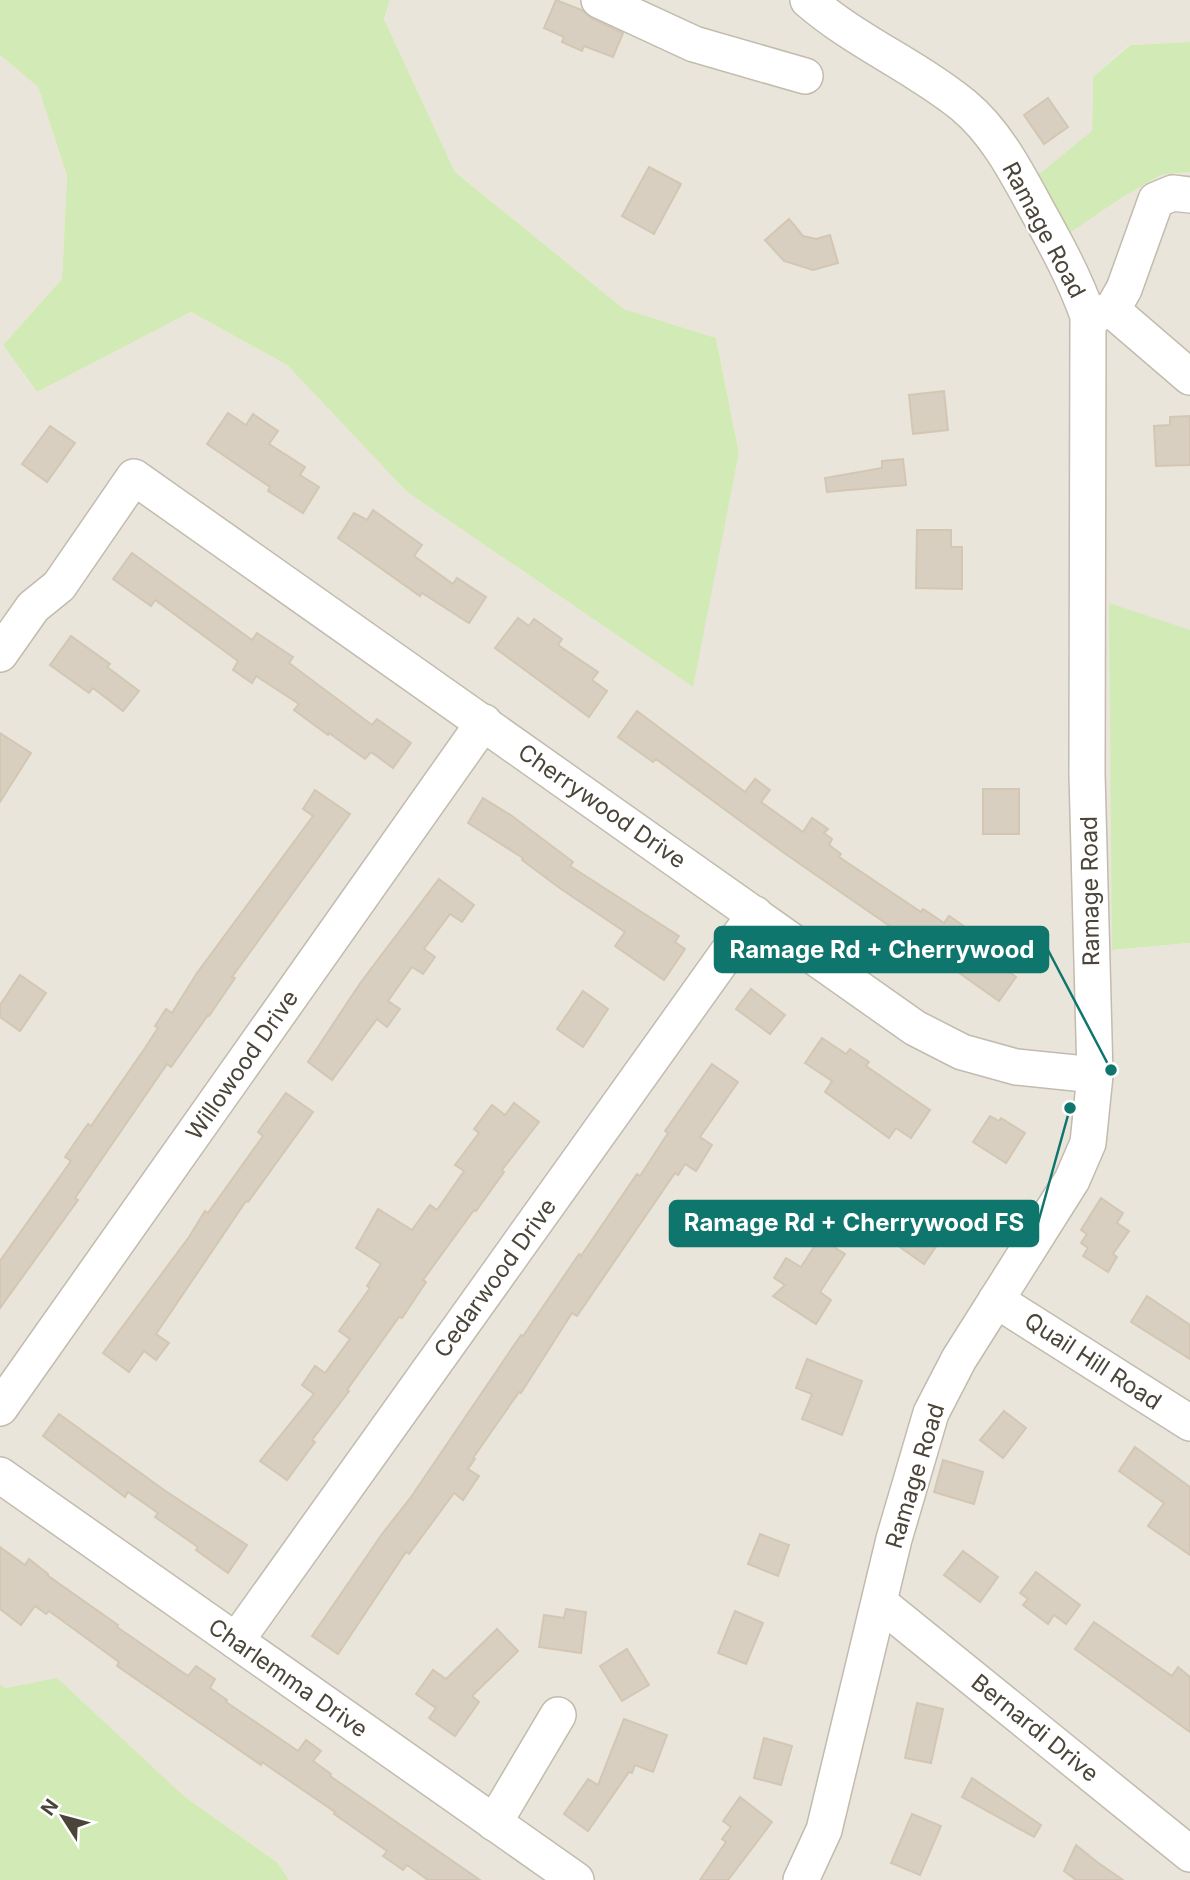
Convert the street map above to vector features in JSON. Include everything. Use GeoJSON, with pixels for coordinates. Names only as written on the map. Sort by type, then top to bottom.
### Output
{"type":"FeatureCollection","features":[{"type":"Feature","properties":{"kind":"street"},"geometry":{"type":"LineString","coordinates":[[599,0],[694,44],[805,76]]}},
{"type":"Feature","properties":{"kind":"street","name":"Ramage Road"},"geometry":{"type":"LineString","coordinates":[[801,1880],[824,1829],[894,1539],[931,1413],[959,1359],[1072,1180],[1088,1143],[1095,1075],[1087,774],[1100,313],[1075,282],[1015,170],[982,125],[963,106],[874,45],[834,22],[808,0]]}},
{"type":"Feature","properties":{"kind":"street"},"geometry":{"type":"LineString","coordinates":[[1190,195],[1173,193],[1156,200],[1124,289],[1100,313],[1190,377]]}},
{"type":"Feature","properties":{"kind":"street","name":"Cherrywood Drive"},"geometry":{"type":"LineString","coordinates":[[0,654],[33,607],[59,586],[134,477],[915,1028],[962,1052],[1016,1067],[1095,1075]]}},
{"type":"Feature","properties":{"kind":"street","name":"Willowood Drive"},"geometry":{"type":"LineString","coordinates":[[0,1408],[484,722]]}},
{"type":"Feature","properties":{"kind":"street","name":"Cedarwood Drive"},"geometry":{"type":"LineString","coordinates":[[236,1641],[755,914]]}},
{"type":"Feature","properties":{"kind":"street","name":"Quail Hill Road"},"geometry":{"type":"LineString","coordinates":[[996,1300],[1190,1423]]}},
{"type":"Feature","properties":{"kind":"street","name":"Charlemma Drive"},"geometry":{"type":"LineString","coordinates":[[0,1475],[576,1880]]}},
{"type":"Feature","properties":{"kind":"street","name":"Bernardi Drive"},"geometry":{"type":"LineString","coordinates":[[880,1602],[1190,1854]]}},
{"type":"Feature","properties":{"kind":"street"},"geometry":{"type":"LineString","coordinates":[[494,1823],[558,1715]]}},
{"type":"Feature","properties":{"kind":"shaded area"},"geometry":{"type":"Polygon","coordinates":[[[390,0],[1190,0],[1190,42],[1129,45],[1093,77],[1092,131],[1118,200],[1161,175],[1190,172],[1190,630],[1188,629],[1113,950],[1190,943],[1190,1880],[289,1880],[278,1863],[184,1796],[57,1679],[6,1688],[0,1684],[0,55],[38,87],[67,176],[62,279],[3,345],[37,392],[191,312],[287,365],[407,492],[692,686],[739,453],[716,338],[624,309],[455,172],[384,19],[390,0]]]}},
{"type":"Feature","properties":{"kind":"green space"},"geometry":{"type":"Polygon","coordinates":[[[0,0],[390,0],[384,19],[455,172],[624,309],[716,338],[739,453],[693,687],[407,492],[287,365],[191,312],[37,392],[3,345],[62,279],[67,176],[38,87],[0,55],[0,0]]]}},
{"type":"Feature","properties":{"kind":"green space"},"geometry":{"type":"Polygon","coordinates":[[[1190,42],[1190,172],[1161,175],[1068,234],[1037,176],[1092,131],[1093,77],[1130,45],[1190,42]]]}},
{"type":"Feature","properties":{"kind":"green space"},"geometry":{"type":"Polygon","coordinates":[[[1109,603],[1190,630],[1190,943],[1112,950],[1109,603]]]}},
{"type":"Feature","properties":{"kind":"green space"},"geometry":{"type":"Polygon","coordinates":[[[57,1678],[184,1796],[278,1863],[289,1880],[0,1880],[0,1684],[6,1688],[57,1678]]]}},
{"type":"Feature","properties":{"kind":"building"},"geometry":{"type":"Polygon","coordinates":[[[556,0],[582,10],[591,18],[623,33],[613,57],[584,46],[582,51],[562,42],[564,37],[544,28],[556,0]]]}},
{"type":"Feature","properties":{"kind":"building"},"geometry":{"type":"Polygon","coordinates":[[[1048,98],[1068,127],[1044,144],[1024,115],[1048,98]]]}},
{"type":"Feature","properties":{"kind":"building"},"geometry":{"type":"Polygon","coordinates":[[[649,167],[681,184],[654,234],[622,216],[649,167]]]}},
{"type":"Feature","properties":{"kind":"building"},"geometry":{"type":"Polygon","coordinates":[[[789,219],[803,236],[816,239],[830,235],[838,263],[813,270],[784,261],[765,240],[789,219]]]}},
{"type":"Feature","properties":{"kind":"building"},"geometry":{"type":"Polygon","coordinates":[[[944,391],[948,430],[913,434],[909,395],[944,391]]]}},
{"type":"Feature","properties":{"kind":"building"},"geometry":{"type":"Polygon","coordinates":[[[228,413],[246,425],[253,414],[278,431],[269,444],[305,467],[300,475],[319,487],[303,513],[268,491],[270,487],[207,444],[228,413]]]}},
{"type":"Feature","properties":{"kind":"building"},"geometry":{"type":"Polygon","coordinates":[[[1190,416],[1190,465],[1156,466],[1154,426],[1170,425],[1170,417],[1190,416]]]}},
{"type":"Feature","properties":{"kind":"building"},"geometry":{"type":"Polygon","coordinates":[[[50,426],[75,443],[47,482],[22,464],[50,426]]]}},
{"type":"Feature","properties":{"kind":"building"},"geometry":{"type":"Polygon","coordinates":[[[903,459],[906,485],[827,492],[825,478],[882,468],[882,461],[903,459]]]}},
{"type":"Feature","properties":{"kind":"building"},"geometry":{"type":"Polygon","coordinates":[[[373,510],[422,545],[414,556],[453,584],[457,578],[486,597],[469,623],[422,593],[420,596],[338,538],[354,513],[367,520],[373,510]]]}},
{"type":"Feature","properties":{"kind":"building"},"geometry":{"type":"Polygon","coordinates":[[[917,530],[951,530],[951,547],[962,547],[962,589],[916,588],[917,530]]]}},
{"type":"Feature","properties":{"kind":"building"},"geometry":{"type":"Polygon","coordinates":[[[132,553],[252,640],[257,633],[293,657],[289,663],[372,725],[377,719],[411,743],[393,768],[371,752],[365,759],[329,733],[328,735],[294,710],[299,704],[256,676],[252,683],[233,670],[238,661],[155,600],[151,606],[113,579],[132,553]]]}},
{"type":"Feature","properties":{"kind":"building"},"geometry":{"type":"Polygon","coordinates":[[[518,618],[529,626],[534,619],[562,639],[558,645],[598,672],[592,680],[607,691],[589,717],[495,648],[518,618]]]}},
{"type":"Feature","properties":{"kind":"building"},"geometry":{"type":"Polygon","coordinates":[[[71,636],[110,664],[107,667],[139,691],[123,711],[93,688],[89,693],[50,665],[71,636]]]}},
{"type":"Feature","properties":{"kind":"building"},"geometry":{"type":"Polygon","coordinates":[[[637,711],[745,792],[755,779],[770,790],[761,802],[803,832],[812,818],[828,829],[824,833],[832,839],[829,845],[841,854],[839,857],[921,912],[923,909],[944,923],[949,916],[971,931],[965,940],[1016,977],[999,1001],[948,965],[946,968],[923,952],[920,955],[901,942],[904,936],[656,759],[653,762],[618,737],[637,711]]]}},
{"type":"Feature","properties":{"kind":"building"},"geometry":{"type":"Polygon","coordinates":[[[0,733],[31,753],[0,802],[0,733]]]}},
{"type":"Feature","properties":{"kind":"building"},"geometry":{"type":"Polygon","coordinates":[[[983,789],[1019,789],[1019,834],[983,834],[983,789]]]}},
{"type":"Feature","properties":{"kind":"building"},"geometry":{"type":"Polygon","coordinates":[[[315,790],[350,814],[232,977],[235,978],[209,1016],[171,1067],[167,1064],[75,1198],[78,1200],[0,1308],[0,1261],[71,1161],[65,1157],[88,1124],[91,1126],[145,1048],[166,1009],[172,1013],[197,973],[313,816],[303,809],[315,790]]]}},
{"type":"Feature","properties":{"kind":"building"},"geometry":{"type":"Polygon","coordinates":[[[483,798],[512,816],[573,862],[570,866],[679,936],[675,942],[685,949],[664,980],[615,946],[625,932],[561,889],[522,860],[523,858],[468,823],[483,798]]]}},
{"type":"Feature","properties":{"kind":"building"},"geometry":{"type":"Polygon","coordinates":[[[439,879],[474,905],[462,922],[450,914],[424,949],[435,957],[423,974],[412,967],[388,1001],[400,1009],[387,1027],[377,1019],[332,1080],[308,1062],[361,982],[439,879]]]}},
{"type":"Feature","properties":{"kind":"building"},"geometry":{"type":"Polygon","coordinates":[[[20,975],[46,993],[20,1031],[0,1017],[0,1005],[20,975]]]}},
{"type":"Feature","properties":{"kind":"building"},"geometry":{"type":"Polygon","coordinates":[[[751,989],[785,1015],[770,1034],[736,1009],[751,989]]]}},
{"type":"Feature","properties":{"kind":"building"},"geometry":{"type":"Polygon","coordinates":[[[583,991],[608,1009],[583,1047],[557,1029],[583,991]]]}},
{"type":"Feature","properties":{"kind":"building"},"geometry":{"type":"Polygon","coordinates":[[[822,1038],[846,1054],[850,1049],[869,1062],[866,1066],[930,1110],[911,1138],[896,1128],[889,1138],[825,1092],[832,1081],[805,1063],[822,1038]]]}},
{"type":"Feature","properties":{"kind":"building"},"geometry":{"type":"Polygon","coordinates":[[[712,1064],[738,1082],[700,1137],[712,1145],[696,1171],[685,1164],[678,1175],[675,1173],[577,1316],[572,1313],[521,1393],[519,1392],[473,1458],[475,1459],[468,1469],[479,1476],[463,1500],[454,1493],[409,1554],[406,1552],[338,1654],[312,1636],[521,1335],[523,1336],[579,1254],[581,1256],[637,1174],[640,1176],[668,1133],[665,1131],[712,1064]]]}},
{"type":"Feature","properties":{"kind":"building"},"geometry":{"type":"Polygon","coordinates":[[[286,1093],[313,1112],[248,1202],[246,1201],[156,1334],[169,1343],[156,1360],[144,1351],[129,1372],[103,1353],[189,1237],[205,1211],[208,1213],[263,1136],[258,1132],[286,1093]]]}},
{"type":"Feature","properties":{"kind":"building"},"geometry":{"type":"Polygon","coordinates":[[[514,1103],[539,1122],[423,1280],[426,1282],[402,1318],[399,1317],[347,1390],[349,1391],[312,1440],[315,1442],[287,1480],[260,1461],[314,1394],[302,1385],[315,1366],[325,1373],[350,1339],[339,1331],[370,1288],[367,1286],[381,1264],[356,1248],[378,1209],[412,1230],[430,1205],[437,1210],[464,1171],[455,1165],[479,1133],[474,1129],[492,1105],[505,1115],[514,1103]]]}},
{"type":"Feature","properties":{"kind":"building"},"geometry":{"type":"Polygon","coordinates":[[[990,1116],[999,1121],[1001,1118],[1025,1133],[1006,1163],[973,1142],[990,1116]]]}},
{"type":"Feature","properties":{"kind":"building"},"geometry":{"type":"Polygon","coordinates":[[[1101,1198],[1123,1213],[1117,1223],[1129,1231],[1113,1254],[1117,1257],[1108,1272],[1083,1256],[1088,1248],[1081,1243],[1087,1234],[1081,1230],[1101,1198]]]}},
{"type":"Feature","properties":{"kind":"building"},"geometry":{"type":"Polygon","coordinates":[[[926,1203],[953,1222],[924,1264],[897,1245],[926,1203]]]}},
{"type":"Feature","properties":{"kind":"building"},"geometry":{"type":"Polygon","coordinates":[[[820,1238],[845,1254],[820,1292],[831,1300],[816,1324],[773,1296],[785,1285],[774,1278],[786,1258],[801,1267],[820,1238]]]}},
{"type":"Feature","properties":{"kind":"building"},"geometry":{"type":"Polygon","coordinates":[[[1147,1296],[1190,1325],[1190,1359],[1131,1322],[1147,1296]]]}},
{"type":"Feature","properties":{"kind":"building"},"geometry":{"type":"Polygon","coordinates":[[[807,1359],[862,1381],[842,1435],[802,1419],[812,1394],[796,1388],[807,1359]]]}},
{"type":"Feature","properties":{"kind":"building"},"geometry":{"type":"Polygon","coordinates":[[[1004,1411],[1026,1428],[1003,1458],[980,1440],[1004,1411]]]}},
{"type":"Feature","properties":{"kind":"building"},"geometry":{"type":"Polygon","coordinates":[[[59,1414],[164,1490],[247,1545],[228,1573],[196,1550],[198,1547],[155,1517],[158,1513],[128,1492],[125,1497],[43,1436],[59,1414]]]}},
{"type":"Feature","properties":{"kind":"building"},"geometry":{"type":"Polygon","coordinates":[[[1135,1447],[1190,1487],[1190,1555],[1148,1526],[1164,1503],[1119,1471],[1135,1447]]]}},
{"type":"Feature","properties":{"kind":"building"},"geometry":{"type":"Polygon","coordinates":[[[943,1460],[983,1472],[974,1504],[934,1492],[943,1460]]]}},
{"type":"Feature","properties":{"kind":"building"},"geometry":{"type":"Polygon","coordinates":[[[760,1534],[789,1545],[778,1576],[748,1564],[760,1534]]]}},
{"type":"Feature","properties":{"kind":"building"},"geometry":{"type":"Polygon","coordinates":[[[0,1547],[25,1565],[29,1559],[47,1575],[118,1625],[117,1627],[188,1676],[196,1666],[215,1679],[210,1688],[227,1700],[226,1702],[298,1751],[306,1740],[321,1751],[313,1761],[331,1774],[330,1776],[480,1880],[428,1880],[407,1865],[403,1870],[383,1856],[387,1851],[334,1814],[335,1812],[262,1762],[261,1765],[117,1666],[119,1662],[49,1611],[46,1614],[35,1606],[21,1625],[0,1609],[0,1547]]]}},
{"type":"Feature","properties":{"kind":"building"},"geometry":{"type":"Polygon","coordinates":[[[963,1551],[998,1577],[980,1602],[944,1575],[963,1551]]]}},
{"type":"Feature","properties":{"kind":"building"},"geometry":{"type":"Polygon","coordinates":[[[1036,1572],[1080,1605],[1066,1624],[1054,1615],[1048,1624],[1023,1605],[1028,1599],[1020,1593],[1036,1572]]]}},
{"type":"Feature","properties":{"kind":"building"},"geometry":{"type":"Polygon","coordinates":[[[566,1609],[586,1612],[581,1653],[539,1647],[544,1615],[564,1618],[566,1609]]]}},
{"type":"Feature","properties":{"kind":"building"},"geometry":{"type":"Polygon","coordinates":[[[735,1611],[763,1623],[746,1664],[718,1653],[735,1611]]]}},
{"type":"Feature","properties":{"kind":"building"},"geometry":{"type":"Polygon","coordinates":[[[1094,1622],[1172,1676],[1178,1667],[1190,1677],[1190,1732],[1075,1649],[1094,1622]]]}},
{"type":"Feature","properties":{"kind":"building"},"geometry":{"type":"Polygon","coordinates":[[[497,1629],[518,1651],[472,1696],[479,1702],[455,1736],[429,1718],[436,1708],[416,1694],[433,1670],[446,1679],[497,1629]]]}},
{"type":"Feature","properties":{"kind":"building"},"geometry":{"type":"Polygon","coordinates":[[[627,1649],[649,1685],[622,1701],[600,1666],[627,1649]]]}},
{"type":"Feature","properties":{"kind":"building"},"geometry":{"type":"Polygon","coordinates":[[[917,1703],[943,1709],[931,1763],[905,1758],[917,1703]]]}},
{"type":"Feature","properties":{"kind":"building"},"geometry":{"type":"Polygon","coordinates":[[[624,1719],[667,1735],[653,1772],[635,1765],[632,1773],[629,1772],[588,1831],[564,1814],[588,1779],[598,1785],[624,1719]]]}},
{"type":"Feature","properties":{"kind":"building"},"geometry":{"type":"Polygon","coordinates":[[[764,1738],[792,1746],[781,1785],[754,1778],[764,1738]]]}},
{"type":"Feature","properties":{"kind":"building"},"geometry":{"type":"Polygon","coordinates":[[[972,1778],[1041,1825],[1034,1837],[962,1797],[972,1778]]]}},
{"type":"Feature","properties":{"kind":"building"},"geometry":{"type":"Polygon","coordinates":[[[740,1797],[772,1822],[728,1880],[700,1880],[726,1842],[722,1839],[731,1827],[723,1821],[740,1797]]]}},
{"type":"Feature","properties":{"kind":"building"},"geometry":{"type":"Polygon","coordinates":[[[912,1814],[941,1826],[920,1875],[891,1863],[912,1814]]]}},
{"type":"Feature","properties":{"kind":"building"},"geometry":{"type":"Polygon","coordinates":[[[1076,1845],[1123,1880],[1076,1880],[1064,1871],[1076,1845]]]}},
{"type":"Feature","properties":{"kind":"place","name":"Ramage Rd + Cherrywood"},"geometry":{"type":"Point","coordinates":[1111,1070]}},
{"type":"Feature","properties":{"kind":"place","name":"Ramage Rd + Cherrywood FS"},"geometry":{"type":"Point","coordinates":[1070,1108]}}]}
